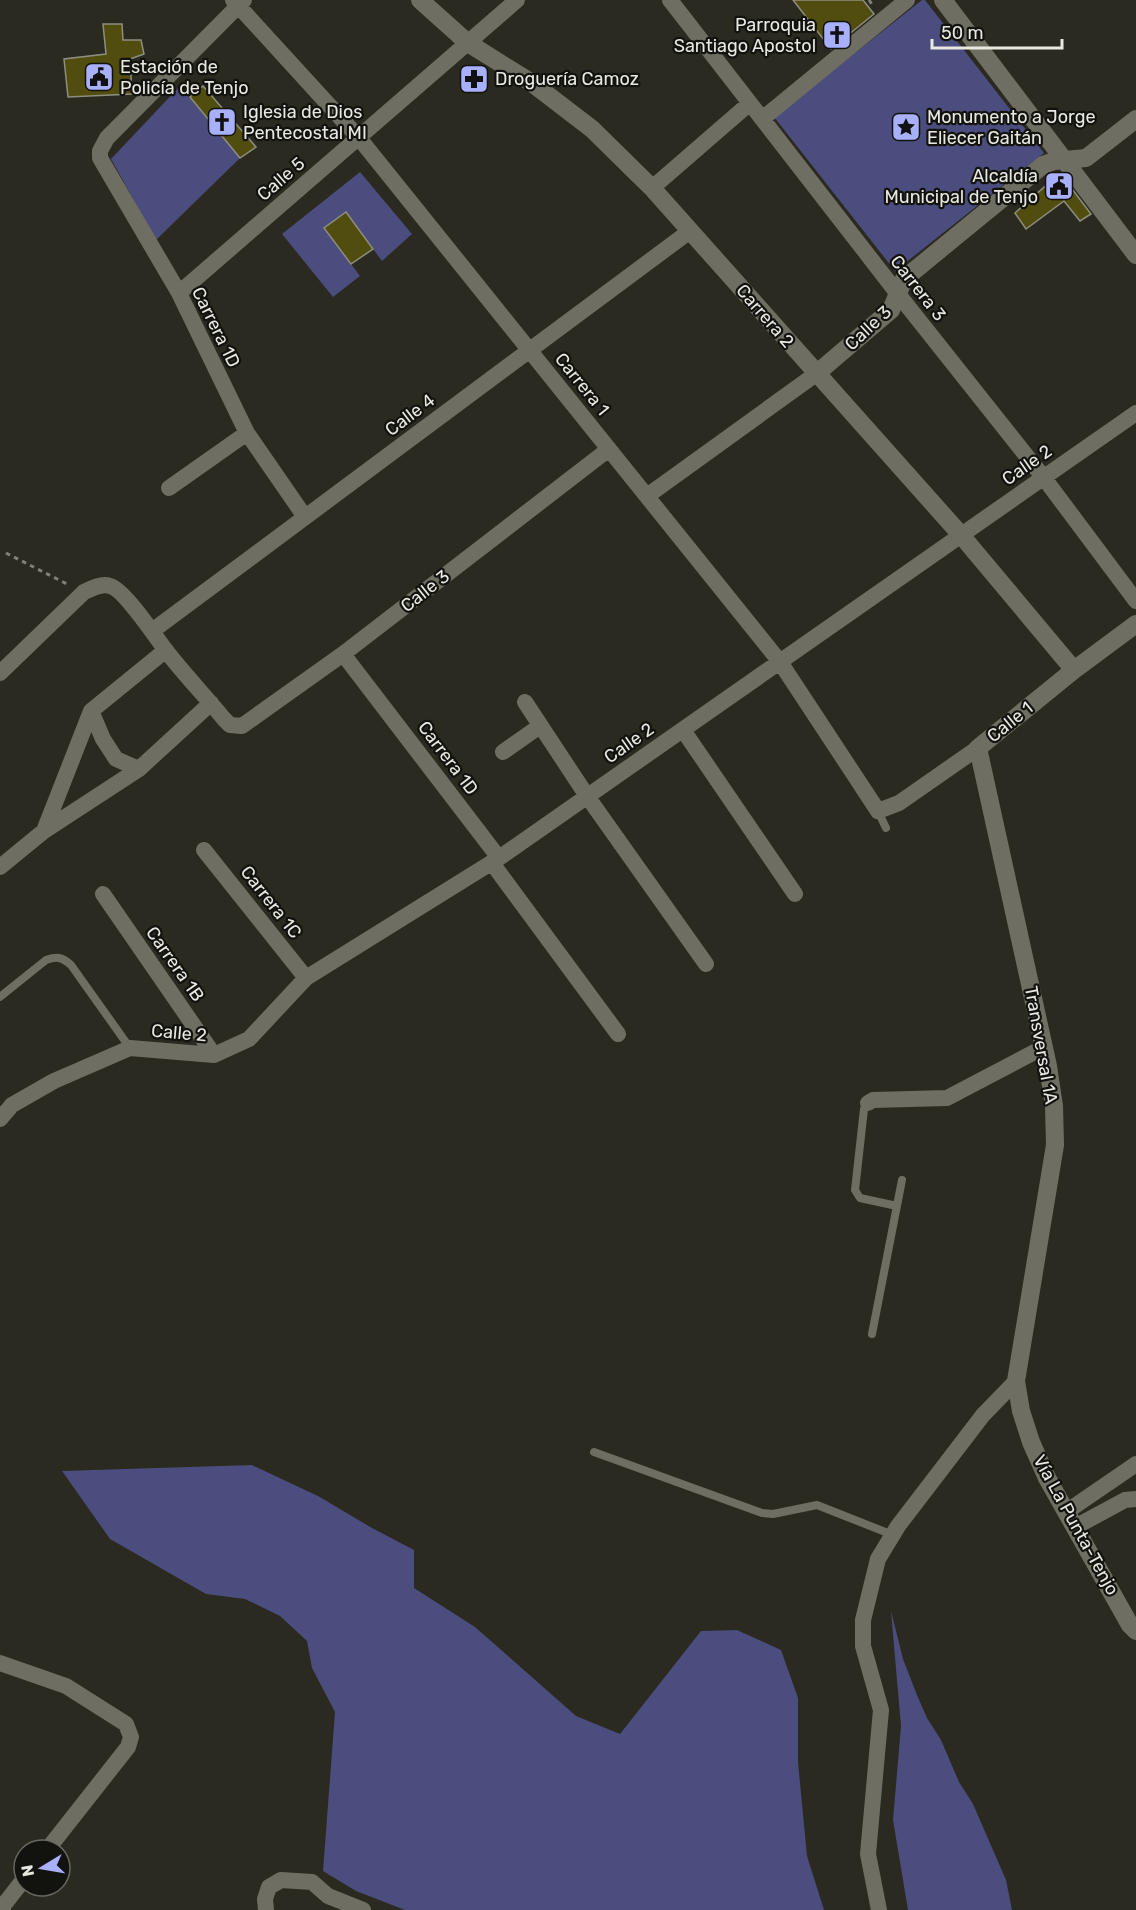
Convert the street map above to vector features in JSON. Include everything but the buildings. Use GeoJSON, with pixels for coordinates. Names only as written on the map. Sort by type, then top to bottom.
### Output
{"type":"FeatureCollection","features":[{"type":"Feature","properties":{"kind":"main road","name":"Carrera 2"},"geometry":{"type":"LineString","coordinates":[[420,0],[468,43],[532,83],[592,129],[652,188],[962,535],[1074,670]]}},
{"type":"Feature","properties":{"kind":"main road"},"geometry":{"type":"LineString","coordinates":[[943,0],[1136,255]]}},
{"type":"Feature","properties":{"kind":"main road","name":"Calle 3"},"geometry":{"type":"LineString","coordinates":[[816,374],[891,310],[904,279],[1043,165],[1054,161],[1086,158],[1136,119]]}},
{"type":"Feature","properties":{"kind":"main road","name":"Calle 1"},"geometry":{"type":"LineString","coordinates":[[978,748],[1074,670],[1136,624]]}},
{"type":"Feature","properties":{"kind":"main road","name":"Transversal 1A"},"geometry":{"type":"LineString","coordinates":[[978,748],[1044,1047],[1054,1106],[1055,1145],[1016,1381]]}},
{"type":"Feature","properties":{"kind":"main road","name":"Vía La Punta-Tenjo"},"geometry":{"type":"LineString","coordinates":[[1016,1381],[1021,1411],[1031,1442],[1047,1478],[1136,1631]]}},
{"type":"Feature","properties":{"kind":"street","name":"Calle 5"},"geometry":{"type":"LineString","coordinates":[[179,293],[517,0]]}},
{"type":"Feature","properties":{"kind":"street","name":"Carrera 3"},"geometry":{"type":"LineString","coordinates":[[670,0],[1044,478],[1136,601]]}},
{"type":"Feature","properties":{"kind":"street"},"geometry":{"type":"LineString","coordinates":[[762,119],[907,0]]}},
{"type":"Feature","properties":{"kind":"street","name":"Carrera 1"},"geometry":{"type":"LineString","coordinates":[[238,2],[359,138],[780,662],[878,811]]}},
{"type":"Feature","properties":{"kind":"street","name":"Carrera 1D"},"geometry":{"type":"LineString","coordinates":[[238,2],[106,138],[100,151],[100,158],[179,293],[247,433],[305,517]]}},
{"type":"Feature","properties":{"kind":"street"},"geometry":{"type":"LineString","coordinates":[[652,188],[750,103]]}},
{"type":"Feature","properties":{"kind":"street","name":"Calle 4"},"geometry":{"type":"LineString","coordinates":[[152,631],[690,231]]}},
{"type":"Feature","properties":{"kind":"street","name":"Calle 3"},"geometry":{"type":"LineString","coordinates":[[647,496],[816,374]]}},
{"type":"Feature","properties":{"kind":"street","name":"Calle 2"},"geometry":{"type":"LineString","coordinates":[[130,1048],[214,1055],[249,1039],[306,978],[495,860],[1136,413]]}},
{"type":"Feature","properties":{"kind":"street"},"geometry":{"type":"LineString","coordinates":[[169,488],[247,433]]}},
{"type":"Feature","properties":{"kind":"street","name":"Calle 3"},"geometry":{"type":"LineString","coordinates":[[211,703],[230,724],[237,727],[248,723],[343,654],[609,449]]}},
{"type":"Feature","properties":{"kind":"street"},"geometry":{"type":"LineString","coordinates":[[0,673],[84,592],[100,586],[111,586],[152,631],[211,703],[139,770],[45,831],[0,867]]}},
{"type":"Feature","properties":{"kind":"street"},"geometry":{"type":"LineString","coordinates":[[45,831],[90,711],[166,650]]}},
{"type":"Feature","properties":{"kind":"street","name":"Carrera 1D"},"geometry":{"type":"LineString","coordinates":[[343,654],[495,860],[618,1034]]}},
{"type":"Feature","properties":{"kind":"street"},"geometry":{"type":"LineString","coordinates":[[525,702],[587,796],[706,964]]}},
{"type":"Feature","properties":{"kind":"street"},"geometry":{"type":"LineString","coordinates":[[90,711],[103,739],[116,759],[139,770]]}},
{"type":"Feature","properties":{"kind":"street"},"geometry":{"type":"LineString","coordinates":[[503,752],[540,726]]}},
{"type":"Feature","properties":{"kind":"street"},"geometry":{"type":"LineString","coordinates":[[683,730],[795,894]]}},
{"type":"Feature","properties":{"kind":"street","name":"Calle 1"},"geometry":{"type":"LineString","coordinates":[[878,811],[899,802],[978,748]]}},
{"type":"Feature","properties":{"kind":"street","name":"Carrera 1C"},"geometry":{"type":"LineString","coordinates":[[204,850],[306,978]]}},
{"type":"Feature","properties":{"kind":"street","name":"Carrera 1B"},"geometry":{"type":"LineString","coordinates":[[103,894],[214,1055]]}},
{"type":"Feature","properties":{"kind":"street"},"geometry":{"type":"LineString","coordinates":[[868,1103],[947,1098],[1044,1047]]}},
{"type":"Feature","properties":{"kind":"street"},"geometry":{"type":"LineString","coordinates":[[0,1119],[12,1105],[54,1082],[130,1048]]}},
{"type":"Feature","properties":{"kind":"street"},"geometry":{"type":"LineString","coordinates":[[879,1910],[868,1854],[880,1710],[863,1646],[863,1620],[878,1559],[893,1535],[983,1415],[1016,1381]]}},
{"type":"Feature","properties":{"kind":"street"},"geometry":{"type":"LineString","coordinates":[[1071,1520],[1136,1464]]}},
{"type":"Feature","properties":{"kind":"street"},"geometry":{"type":"LineString","coordinates":[[1071,1520],[1125,1500],[1136,1499]]}},
{"type":"Feature","properties":{"kind":"street"},"geometry":{"type":"LineString","coordinates":[[0,1663],[66,1686],[126,1724],[131,1737],[128,1747],[56,1838]]}},
{"type":"Feature","properties":{"kind":"street"},"geometry":{"type":"LineString","coordinates":[[266,1910],[265,1899],[269,1887],[281,1880],[312,1882],[328,1896],[363,1910]]}},
{"type":"Feature","properties":{"kind":"street"},"geometry":{"type":"LineString","coordinates":[[3,1910],[3,1906],[12,1894]]}},
{"type":"Feature","properties":{"kind":"lane"},"geometry":{"type":"LineString","coordinates":[[878,811],[886,828]]}},
{"type":"Feature","properties":{"kind":"lane"},"geometry":{"type":"LineString","coordinates":[[0,997],[46,960],[55,957],[63,958],[71,965],[130,1048]]}},
{"type":"Feature","properties":{"kind":"lane"},"geometry":{"type":"LineString","coordinates":[[868,1103],[864,1109],[855,1190],[860,1198],[897,1206]]}},
{"type":"Feature","properties":{"kind":"lane"},"geometry":{"type":"LineString","coordinates":[[872,1334],[902,1180]]}},
{"type":"Feature","properties":{"kind":"lane"},"geometry":{"type":"LineString","coordinates":[[594,1452],[762,1513],[773,1514],[817,1505],[893,1535]]}},
{"type":"Feature","properties":{"kind":"path"},"geometry":{"type":"LineString","coordinates":[[6,553],[84,592]]}},
{"type":"Feature","properties":{"kind":"shaded area"},"geometry":{"type":"Polygon","coordinates":[[[922,0],[925,0],[1044,153],[895,271],[774,117],[922,0]]]}},
{"type":"Feature","properties":{"kind":"shaded area"},"geometry":{"type":"Polygon","coordinates":[[[180,86],[240,158],[156,240],[111,159],[180,86]]]}},
{"type":"Feature","properties":{"kind":"shaded area"},"geometry":{"type":"Polygon","coordinates":[[[360,172],[412,234],[382,261],[346,212],[324,228],[360,276],[333,297],[282,234],[360,172]]]}},
{"type":"Feature","properties":{"kind":"shaded area"},"geometry":{"type":"Polygon","coordinates":[[[252,1465],[318,1496],[414,1550],[414,1588],[475,1627],[576,1716],[620,1734],[701,1631],[737,1630],[781,1650],[798,1698],[798,1762],[807,1856],[824,1910],[405,1910],[356,1891],[323,1871],[335,1712],[312,1668],[307,1641],[280,1616],[245,1599],[206,1594],[110,1539],[62,1471],[252,1465]]]}},
{"type":"Feature","properties":{"kind":"shaded area"},"geometry":{"type":"Polygon","coordinates":[[[891,1611],[903,1659],[917,1695],[927,1718],[941,1740],[959,1782],[973,1804],[1006,1880],[1012,1910],[908,1910],[893,1820],[901,1726],[891,1611]]]}},
{"type":"Feature","properties":{"kind":"place","name":"Parroquia Santiago Apostol"},"geometry":{"type":"Point","coordinates":[837,35]}},
{"type":"Feature","properties":{"kind":"place","name":"Estación de Policía de Tenjo"},"geometry":{"type":"Point","coordinates":[99,77]}},
{"type":"Feature","properties":{"kind":"place","name":"Droguería Camoz"},"geometry":{"type":"Point","coordinates":[474,79]}},
{"type":"Feature","properties":{"kind":"place","name":"Iglesia de Dios Pentecostal MI"},"geometry":{"type":"Point","coordinates":[222,122]}},
{"type":"Feature","properties":{"kind":"place","name":"Monumento a Jorge Eliecer Gaitán"},"geometry":{"type":"Point","coordinates":[906,127]}},
{"type":"Feature","properties":{"kind":"place","name":"Alcaldía Municipal de Tenjo"},"geometry":{"type":"Point","coordinates":[1059,186]}}]}
